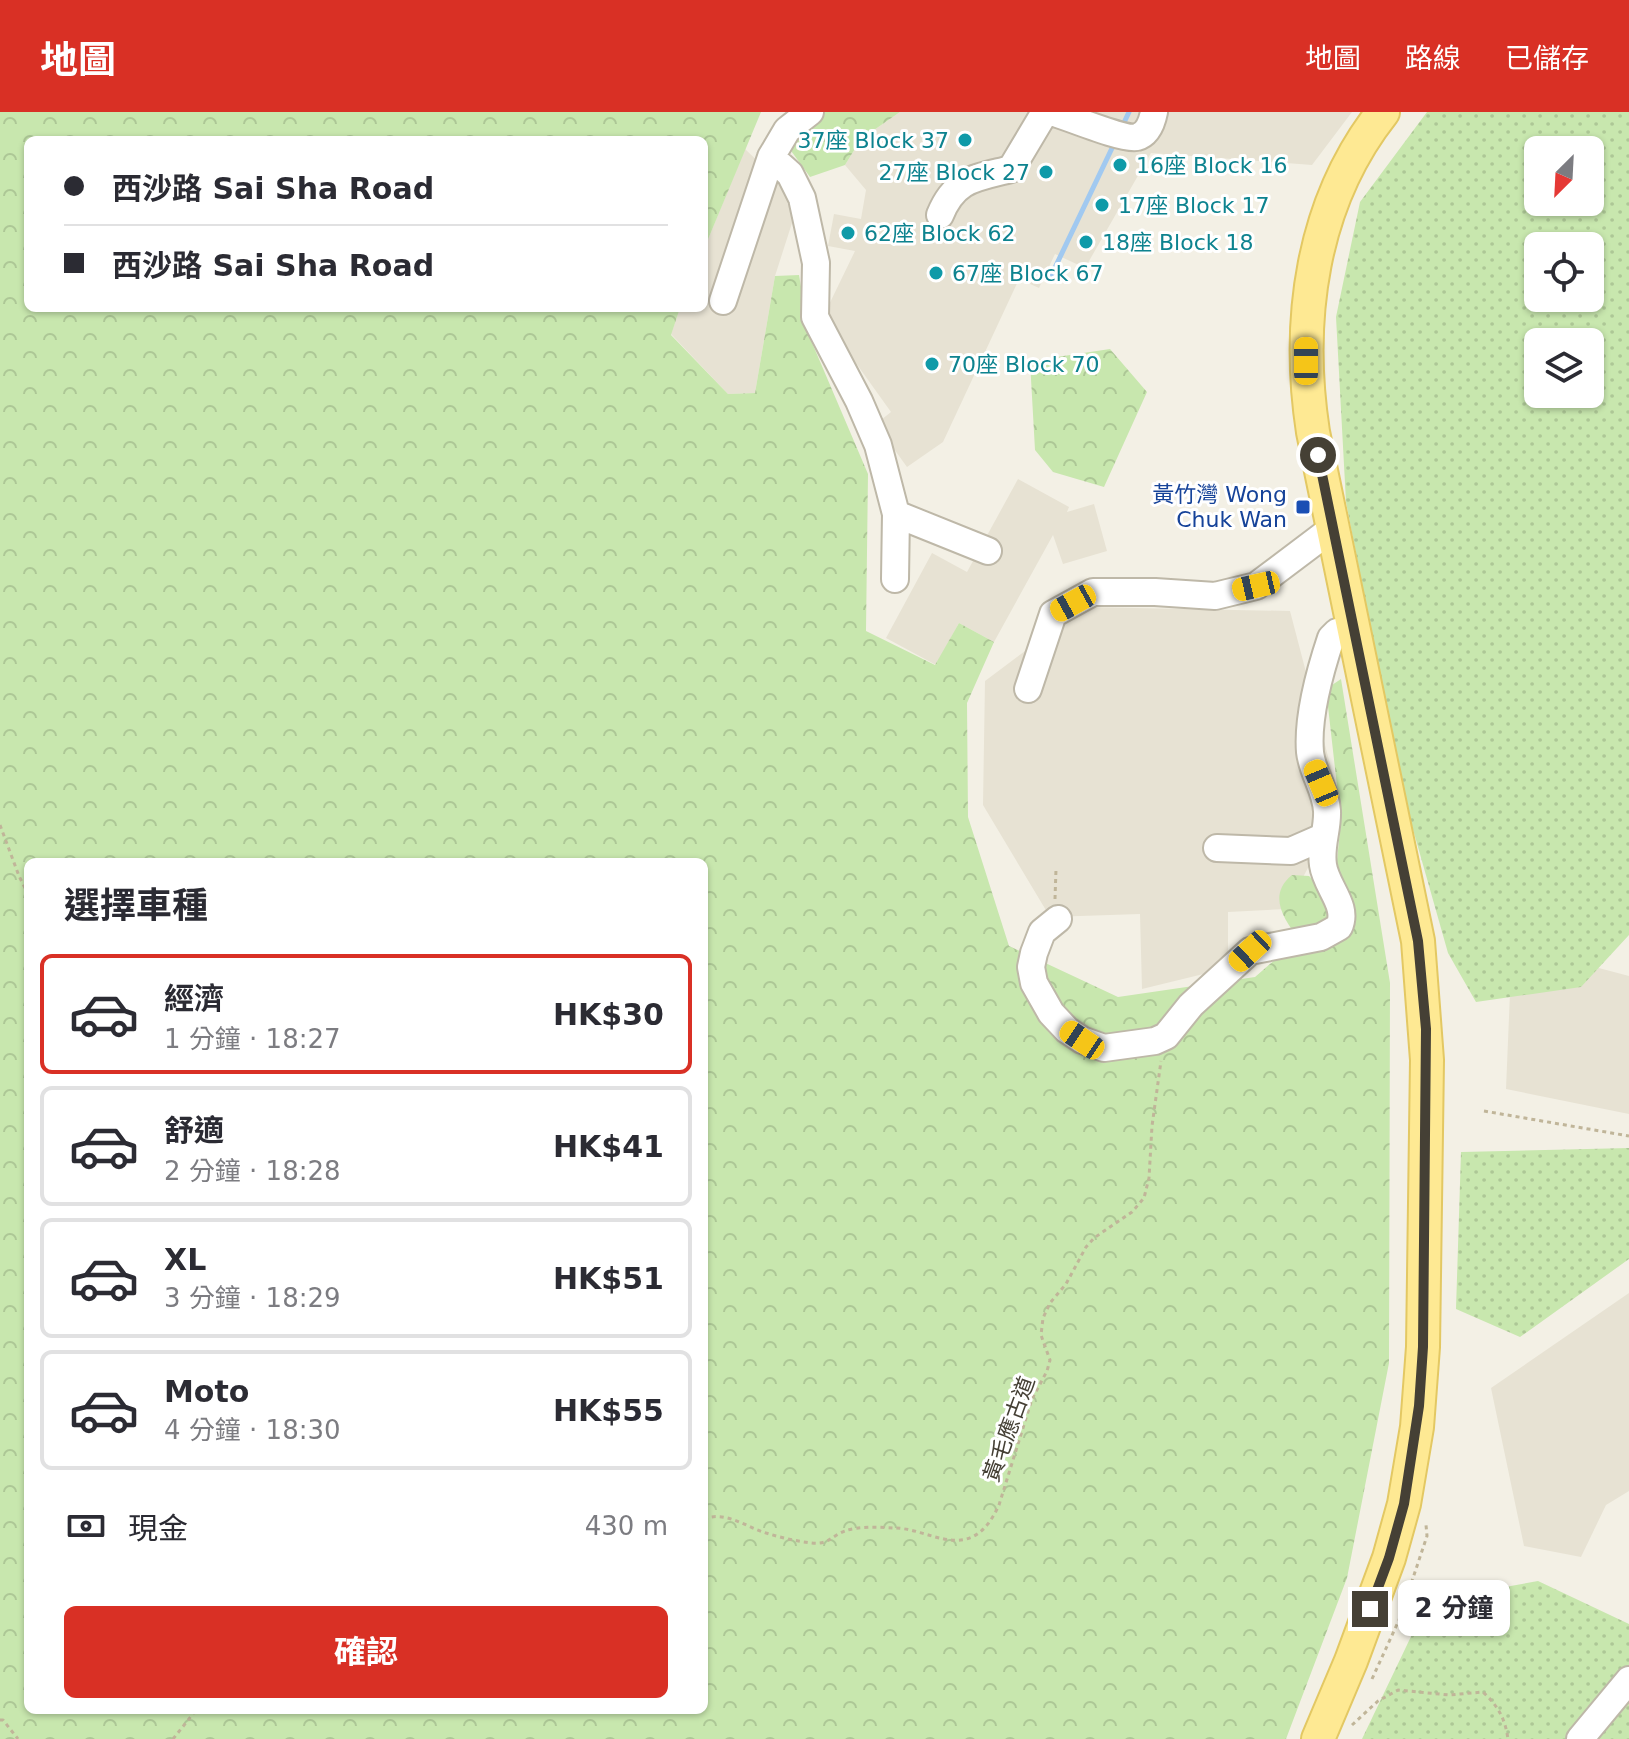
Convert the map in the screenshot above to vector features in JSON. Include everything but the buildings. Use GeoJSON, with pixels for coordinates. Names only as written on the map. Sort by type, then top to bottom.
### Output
{"type":"FeatureCollection","features":[{"type":"Feature","properties":{"kind":"main road"},"geometry":{"type":"LineString","coordinates":[[1318,1739],[1389,1558],[1404,1504],[1417,1427],[1423,1347],[1427,1060],[1418,941],[1313,432],[1307,382],[1306,335],[1310,285],[1321,238],[1340,187],[1383,112]]}},
{"type":"Feature","properties":{"kind":"street"},"geometry":{"type":"LineString","coordinates":[[723,301],[771,157],[787,130],[810,112]]}},
{"type":"Feature","properties":{"kind":"street"},"geometry":{"type":"LineString","coordinates":[[940,215],[948,194],[959,186],[1011,169],[1045,112]]}},
{"type":"Feature","properties":{"kind":"street"},"geometry":{"type":"LineString","coordinates":[[1052,112],[1118,135],[1140,137],[1149,128],[1154,112]]}},
{"type":"Feature","properties":{"kind":"street"},"geometry":{"type":"LineString","coordinates":[[771,157],[790,174],[802,198],[816,263],[815,317],[878,445],[896,514],[895,579]]}},
{"type":"Feature","properties":{"kind":"street"},"geometry":{"type":"LineString","coordinates":[[896,514],[988,551]]}},
{"type":"Feature","properties":{"kind":"street"},"geometry":{"type":"LineString","coordinates":[[1028,689],[1053,614],[1093,592],[1215,596],[1256,586],[1333,528]]}},
{"type":"Feature","properties":{"kind":"street"},"geometry":{"type":"LineString","coordinates":[[1056,910],[1042,932],[1031,967],[1037,989],[1055,1019],[1082,1040],[1104,1048],[1163,1038],[1240,952],[1321,937],[1339,927],[1342,909],[1330,889],[1324,870],[1326,801],[1310,752],[1315,693],[1332,636],[1353,629]]}},
{"type":"Feature","properties":{"kind":"street"},"geometry":{"type":"LineString","coordinates":[[1217,848],[1291,851],[1323,837]]}},
{"type":"Feature","properties":{"kind":"street"},"geometry":{"type":"LineString","coordinates":[[1580,1739],[1629,1680]]}},
{"type":"Feature","properties":{"kind":"path"},"geometry":{"type":"LineString","coordinates":[[0,825],[24,886]]}},
{"type":"Feature","properties":{"kind":"path"},"geometry":{"type":"LineString","coordinates":[[1056,869],[1056,910]]}},
{"type":"Feature","properties":{"kind":"path","name":"黃毛應古道"},"geometry":{"type":"LineString","coordinates":[[708,1518],[722,1516],[763,1532],[815,1543],[830,1541],[845,1531],[878,1528],[912,1529],[949,1541],[973,1537],[983,1530],[999,1505],[1032,1399],[1047,1371],[1050,1360],[1041,1335],[1043,1318],[1050,1303],[1066,1284],[1094,1238],[1132,1212],[1144,1198],[1149,1178],[1163,1038]]}},
{"type":"Feature","properties":{"kind":"path"},"geometry":{"type":"LineString","coordinates":[[1484,1111],[1629,1136]]}},
{"type":"Feature","properties":{"kind":"path"},"geometry":{"type":"LineString","coordinates":[[1352,1725],[1378,1701],[1398,1690],[1449,1695],[1483,1692],[1497,1705],[1506,1725],[1508,1739]]}},
{"type":"Feature","properties":{"kind":"path"},"geometry":{"type":"LineString","coordinates":[[173,1739],[193,1714]]}},
{"type":"Feature","properties":{"kind":"path"},"geometry":{"type":"LineString","coordinates":[[0,1720],[18,1739]]}},
{"type":"Feature","properties":{"kind":"shaded area"},"geometry":{"type":"Polygon","coordinates":[[[900,112],[1352,112],[1312,165],[1151,153],[1085,268],[1055,254],[1039,288],[1019,279],[943,442],[907,467],[876,424],[891,412],[823,317],[855,251],[828,246],[834,214],[861,219],[866,190],[845,165],[861,139],[900,112]]]}},
{"type":"Feature","properties":{"kind":"shaded area"},"geometry":{"type":"Polygon","coordinates":[[[745,149],[790,192],[792,223],[775,276],[755,393],[728,394],[671,334],[679,312],[708,312],[708,239],[745,149]]]}},
{"type":"Feature","properties":{"kind":"shaded area"},"geometry":{"type":"Polygon","coordinates":[[[1018,479],[1069,507],[1067,512],[1094,504],[1107,551],[1063,564],[1053,535],[994,642],[959,623],[936,665],[886,638],[932,553],[967,572],[1018,479]]]}},
{"type":"Feature","properties":{"kind":"shaded area"},"geometry":{"type":"Polygon","coordinates":[[[1084,607],[1290,611],[1341,806],[1286,909],[1228,912],[1228,968],[1142,989],[1140,914],[1050,917],[983,805],[985,681],[1084,607]]]}},
{"type":"Feature","properties":{"kind":"shaded area"},"geometry":{"type":"Polygon","coordinates":[[[1512,945],[1629,976],[1629,1114],[1506,1089],[1512,945]]]}},
{"type":"Feature","properties":{"kind":"shaded area"},"geometry":{"type":"Polygon","coordinates":[[[1629,1293],[1629,1491],[1606,1505],[1581,1557],[1524,1546],[1491,1388],[1629,1293]]]}},
{"type":"Feature","properties":{"kind":"green space"},"geometry":{"type":"Polygon","coordinates":[[[0,112],[761,112],[708,239],[708,136],[24,136],[24,312],[679,312],[671,335],[728,394],[755,393],[775,276],[799,275],[810,338],[868,474],[866,631],[935,665],[959,623],[994,642],[967,703],[968,817],[1009,946],[1118,997],[1255,977],[1299,939],[1284,916],[1279,899],[1280,891],[1292,875],[1309,876],[1333,900],[1341,821],[1326,689],[1341,679],[1390,983],[1389,1363],[1347,1578],[1286,1739],[0,1739],[0,112]]]}},
{"type":"Feature","properties":{"kind":"green space"},"geometry":{"type":"Polygon","coordinates":[[[817,112],[900,112],[861,139],[845,165],[810,177],[789,148],[817,112]]]}},
{"type":"Feature","properties":{"kind":"green space"},"geometry":{"type":"Polygon","coordinates":[[[1427,112],[1629,112],[1629,935],[1581,987],[1476,1002],[1448,953],[1401,787],[1346,502],[1336,317],[1360,202],[1427,112]]]}},
{"type":"Feature","properties":{"kind":"green space"},"geometry":{"type":"Polygon","coordinates":[[[1110,349],[1147,392],[1104,487],[1053,472],[1035,450],[1030,361],[1110,349]]]}},
{"type":"Feature","properties":{"kind":"green space"},"geometry":{"type":"Polygon","coordinates":[[[1629,1148],[1629,1259],[1520,1337],[1456,1309],[1461,1152],[1629,1148]]]}},
{"type":"Feature","properties":{"kind":"green space"},"geometry":{"type":"Polygon","coordinates":[[[1538,1581],[1629,1624],[1629,1739],[1362,1739],[1428,1601],[1538,1581]]]}},
{"type":"Feature","properties":{"kind":"waterway"},"geometry":{"type":"LineString","coordinates":[[1122,127],[1129,112]]}},
{"type":"Feature","properties":{"kind":"waterway"},"geometry":{"type":"LineString","coordinates":[[1051,276],[1114,144]]}},
{"type":"Feature","properties":{"kind":"place","name":"37座 Block 37"},"geometry":{"type":"Point","coordinates":[965,140]}},
{"type":"Feature","properties":{"kind":"place","name":"16座 Block 16"},"geometry":{"type":"Point","coordinates":[1120,165]}},
{"type":"Feature","properties":{"kind":"place","name":"27座 Block 27"},"geometry":{"type":"Point","coordinates":[1046,172]}},
{"type":"Feature","properties":{"kind":"place","name":"17座 Block 17"},"geometry":{"type":"Point","coordinates":[1102,205]}},
{"type":"Feature","properties":{"kind":"place","name":"62座 Block 62"},"geometry":{"type":"Point","coordinates":[848,233]}},
{"type":"Feature","properties":{"kind":"place","name":"18座 Block 18"},"geometry":{"type":"Point","coordinates":[1086,242]}},
{"type":"Feature","properties":{"kind":"place","name":"67座 Block 67"},"geometry":{"type":"Point","coordinates":[936,273]}},
{"type":"Feature","properties":{"kind":"place","name":"70座 Block 70"},"geometry":{"type":"Point","coordinates":[932,364]}},
{"type":"Feature","properties":{"kind":"place","name":"黃竹灣 Wong Chuk Wan"},"geometry":{"type":"Point","coordinates":[1303,507]}},
{"type":"Feature","properties":{"kind":"route"},"geometry":{"type":"LineString","coordinates":[[1318,455],[1418,941],[1426,1029],[1423,1347],[1417,1427],[1404,1504],[1370,1609]]}}]}
